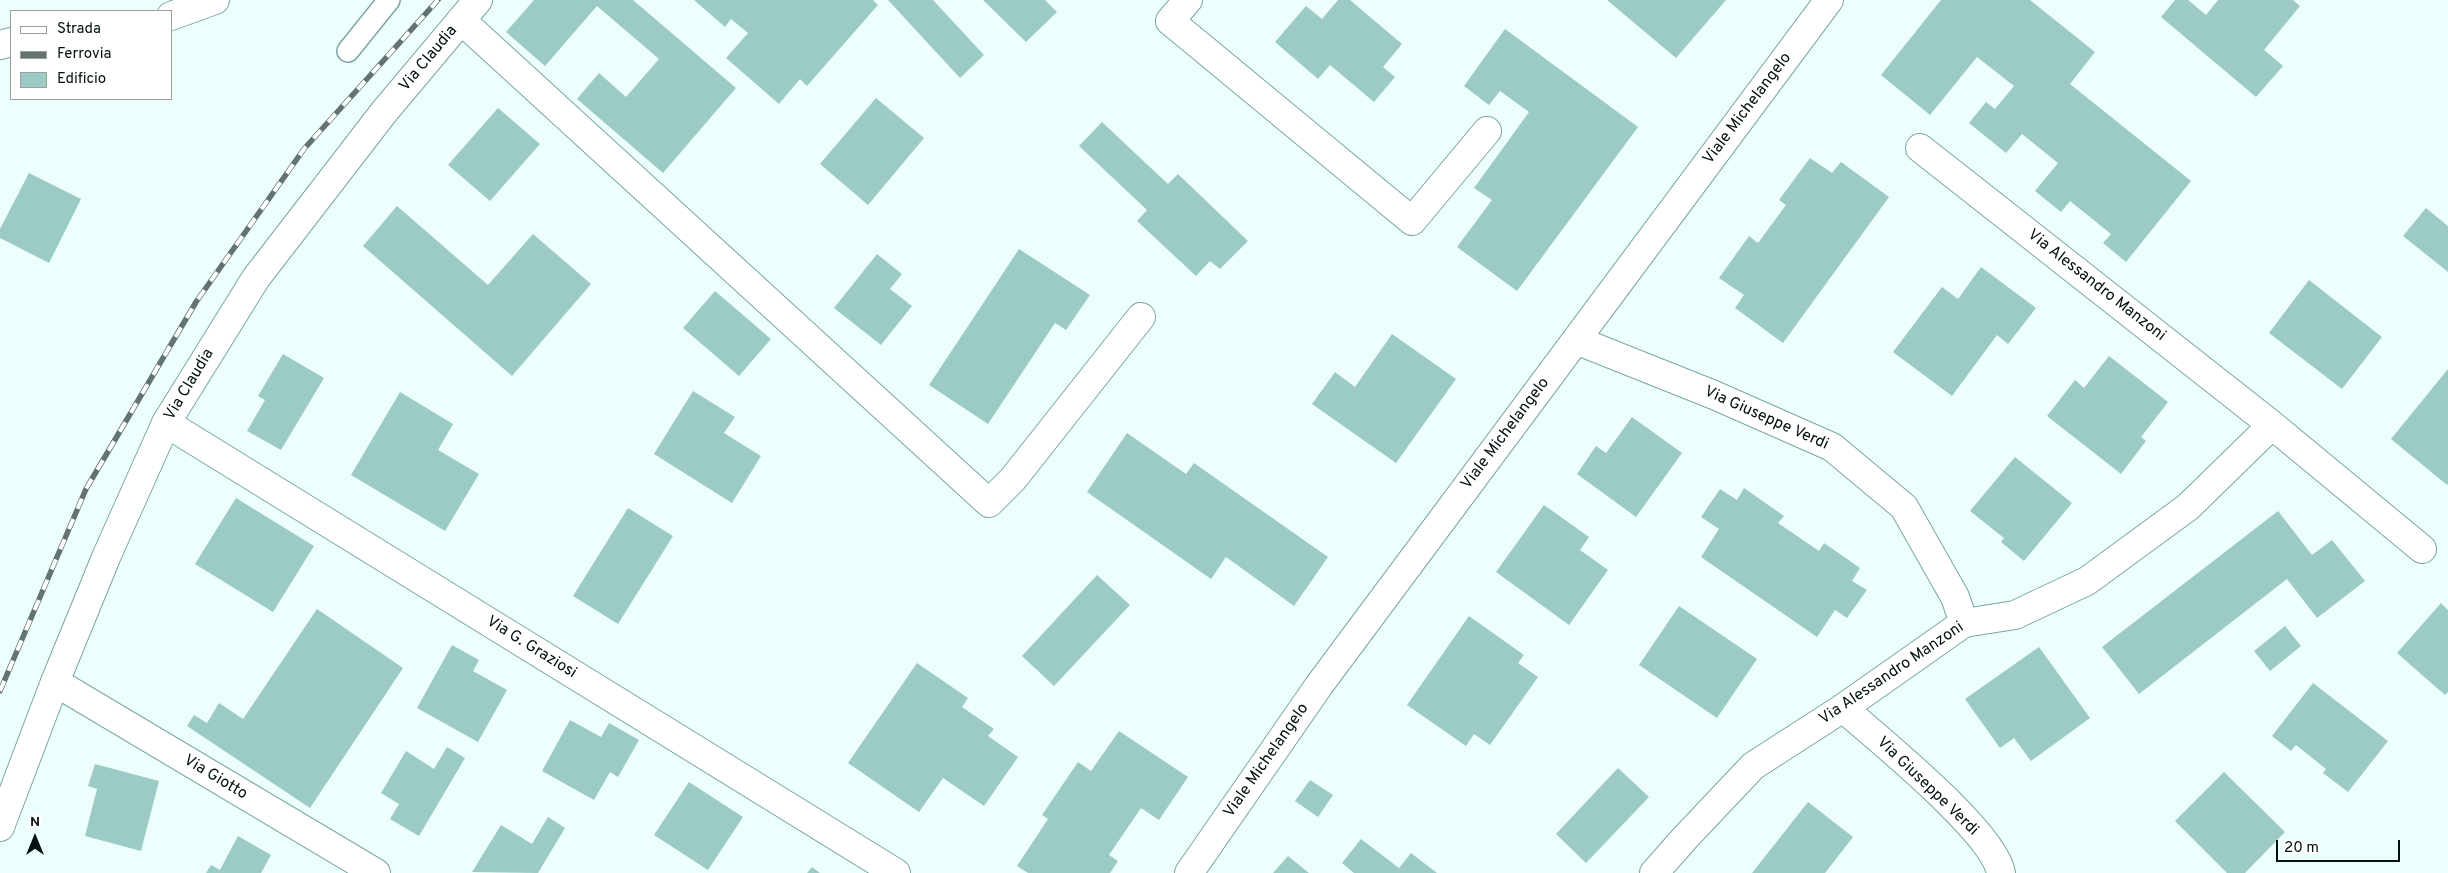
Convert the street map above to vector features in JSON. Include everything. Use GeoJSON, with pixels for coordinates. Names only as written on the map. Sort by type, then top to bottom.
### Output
{"type":"FeatureCollection","features":[{"type":"Feature","properties":{"kind":"street"},"geometry":{"type":"LineString","coordinates":[[172,16],[215,0]]}},
{"type":"Feature","properties":{"kind":"street","name":"Via Claudia"},"geometry":{"type":"LineString","coordinates":[[0,827],[55,682],[107,555],[166,423],[256,278],[384,112],[478,0]]}},
{"type":"Feature","properties":{"kind":"street"},"geometry":{"type":"LineString","coordinates":[[1188,0],[1170,21],[1412,221],[1487,131]]}},
{"type":"Feature","properties":{"kind":"street","name":"Viale Michelangelo"},"geometry":{"type":"LineString","coordinates":[[1189,873],[1320,684],[1829,0]]}},
{"type":"Feature","properties":{"kind":"street"},"geometry":{"type":"LineString","coordinates":[[461,20],[990,503],[1013,478],[1141,317]]}},
{"type":"Feature","properties":{"kind":"street","name":"Via Alessandro Manzoni"},"geometry":{"type":"LineString","coordinates":[[1920,148],[2272,425],[2422,549]]}},
{"type":"Feature","properties":{"kind":"street","name":"Via Giuseppe Verdi"},"geometry":{"type":"LineString","coordinates":[[1576,340],[1714,395],[1832,447],[1904,507],[1955,597],[1964,623]]}},
{"type":"Feature","properties":{"kind":"street","name":"Via G. Graziosi"},"geometry":{"type":"LineString","coordinates":[[166,423],[896,873]]}},
{"type":"Feature","properties":{"kind":"street","name":"Via Alessandro Manzoni"},"geometry":{"type":"LineString","coordinates":[[1654,873],[1684,838],[1753,766],[1842,708],[1964,623],[2015,615],[2087,581],[2188,507],[2272,425]]}},
{"type":"Feature","properties":{"kind":"street","name":"Via Giotto"},"geometry":{"type":"LineString","coordinates":[[55,682],[376,873]]}},
{"type":"Feature","properties":{"kind":"street","name":"Via Giuseppe Verdi"},"geometry":{"type":"LineString","coordinates":[[1842,708],[1972,825],[1999,864],[2001,873]]}},
{"type":"Feature","properties":{"kind":"lane"},"geometry":{"type":"LineString","coordinates":[[348,51],[389,0]]}},
{"type":"Feature","properties":{"kind":"building"},"geometry":{"type":"Polygon","coordinates":[[[534,0],[633,0],[736,88],[663,173],[577,99],[599,73],[626,97],[659,59],[597,6],[545,66],[506,32],[534,0]]]}},
{"type":"Feature","properties":{"kind":"building"},"geometry":{"type":"Polygon","coordinates":[[[694,0],[873,0],[878,5],[807,86],[800,79],[779,104],[726,58],[748,33],[731,19],[725,27],[694,0]]]}},
{"type":"Feature","properties":{"kind":"building"},"geometry":{"type":"Polygon","coordinates":[[[888,0],[933,0],[984,55],[960,78],[888,0]]]}},
{"type":"Feature","properties":{"kind":"building"},"geometry":{"type":"Polygon","coordinates":[[[983,0],[1045,0],[1057,12],[1026,42],[983,0]]]}},
{"type":"Feature","properties":{"kind":"building"},"geometry":{"type":"Polygon","coordinates":[[[1338,0],[1350,0],[1402,44],[1383,67],[1395,77],[1374,102],[1330,65],[1318,79],[1275,42],[1306,6],[1322,19],[1338,0]]]}},
{"type":"Feature","properties":{"kind":"building"},"geometry":{"type":"Polygon","coordinates":[[[1607,0],[1726,0],[1676,58],[1607,0]]]}},
{"type":"Feature","properties":{"kind":"building"},"geometry":{"type":"Polygon","coordinates":[[[1941,0],[2030,0],[2095,52],[2070,84],[2191,181],[2126,262],[2103,243],[2111,234],[2070,201],[2061,212],[2035,191],[2058,163],[2022,134],[2006,153],[1969,123],[1986,102],[1995,109],[2014,86],[1977,57],[1930,115],[1881,75],[1941,0]]]}},
{"type":"Feature","properties":{"kind":"building"},"geometry":{"type":"Polygon","coordinates":[[[2175,0],[2188,0],[2206,15],[2218,0],[2293,0],[2300,6],[2264,50],[2283,66],[2256,97],[2161,17],[2175,0]]]}},
{"type":"Feature","properties":{"kind":"building"},"geometry":{"type":"Polygon","coordinates":[[[1505,29],[1638,127],[1517,291],[1457,247],[1492,200],[1474,188],[1529,112],[1500,91],[1489,105],[1464,86],[1505,29]]]}},
{"type":"Feature","properties":{"kind":"building"},"geometry":{"type":"Polygon","coordinates":[[[876,98],[924,138],[868,205],[820,164],[876,98]]]}},
{"type":"Feature","properties":{"kind":"building"},"geometry":{"type":"Polygon","coordinates":[[[498,108],[540,144],[490,201],[448,165],[498,108]]]}},
{"type":"Feature","properties":{"kind":"building"},"geometry":{"type":"Polygon","coordinates":[[[1102,122],[1168,184],[1178,174],[1248,241],[1220,269],[1210,261],[1196,276],[1137,221],[1147,210],[1079,146],[1102,122]]]}},
{"type":"Feature","properties":{"kind":"building"},"geometry":{"type":"Polygon","coordinates":[[[1810,158],[1832,173],[1841,162],[1889,197],[1783,343],[1735,308],[1744,295],[1719,278],[1749,236],[1758,243],[1786,205],[1779,200],[1810,158]]]}},
{"type":"Feature","properties":{"kind":"building"},"geometry":{"type":"Polygon","coordinates":[[[29,173],[81,199],[49,263],[0,238],[0,229],[29,173]]]}},
{"type":"Feature","properties":{"kind":"building"},"geometry":{"type":"Polygon","coordinates":[[[397,206],[488,285],[533,234],[591,284],[512,376],[363,246],[397,206]]]}},
{"type":"Feature","properties":{"kind":"building"},"geometry":{"type":"Polygon","coordinates":[[[2426,208],[2448,226],[2448,272],[2403,236],[2426,208]]]}},
{"type":"Feature","properties":{"kind":"building"},"geometry":{"type":"Polygon","coordinates":[[[1019,249],[1090,295],[1066,330],[1055,323],[988,424],[929,385],[1019,249]]]}},
{"type":"Feature","properties":{"kind":"building"},"geometry":{"type":"Polygon","coordinates":[[[877,254],[902,274],[890,289],[912,306],[881,345],[834,308],[877,254]]]}},
{"type":"Feature","properties":{"kind":"building"},"geometry":{"type":"Polygon","coordinates":[[[1981,267],[2036,308],[2008,344],[1997,335],[1952,396],[1893,352],[1942,287],[1958,299],[1981,267]]]}},
{"type":"Feature","properties":{"kind":"building"},"geometry":{"type":"Polygon","coordinates":[[[2309,280],[2382,337],[2342,389],[2269,333],[2309,280]]]}},
{"type":"Feature","properties":{"kind":"building"},"geometry":{"type":"Polygon","coordinates":[[[715,291],[771,339],[739,376],[683,328],[715,291]]]}},
{"type":"Feature","properties":{"kind":"building"},"geometry":{"type":"Polygon","coordinates":[[[1392,334],[1456,379],[1396,463],[1312,404],[1335,372],[1355,387],[1392,334]]]}},
{"type":"Feature","properties":{"kind":"building"},"geometry":{"type":"Polygon","coordinates":[[[283,354],[324,378],[281,450],[247,431],[265,400],[258,396],[283,354]]]}},
{"type":"Feature","properties":{"kind":"building"},"geometry":{"type":"Polygon","coordinates":[[[2109,356],[2168,402],[2141,437],[2146,441],[2121,474],[2047,416],[2075,380],[2084,388],[2109,356]]]}},
{"type":"Feature","properties":{"kind":"building"},"geometry":{"type":"Polygon","coordinates":[[[2448,369],[2448,484],[2447,485],[2391,439],[2448,369]]]}},
{"type":"Feature","properties":{"kind":"building"},"geometry":{"type":"Polygon","coordinates":[[[693,391],[735,417],[724,433],[761,456],[732,503],[654,454],[693,391]]]}},
{"type":"Feature","properties":{"kind":"building"},"geometry":{"type":"Polygon","coordinates":[[[400,392],[453,424],[438,450],[479,474],[445,531],[351,475],[400,392]]]}},
{"type":"Feature","properties":{"kind":"building"},"geometry":{"type":"Polygon","coordinates":[[[1632,417],[1682,453],[1636,517],[1577,474],[1596,446],[1606,453],[1632,417]]]}},
{"type":"Feature","properties":{"kind":"building"},"geometry":{"type":"Polygon","coordinates":[[[1127,433],[1186,474],[1194,463],[1328,557],[1294,606],[1226,557],[1211,579],[1087,492],[1127,433]]]}},
{"type":"Feature","properties":{"kind":"building"},"geometry":{"type":"Polygon","coordinates":[[[2015,457],[2072,503],[2024,561],[2001,542],[2004,538],[1970,511],[2015,457]]]}},
{"type":"Feature","properties":{"kind":"building"},"geometry":{"type":"Polygon","coordinates":[[[1744,488],[1784,516],[1778,523],[1819,551],[1824,543],[1860,568],[1852,581],[1867,590],[1847,618],[1835,610],[1817,637],[1701,557],[1719,529],[1701,517],[1720,489],[1737,500],[1744,488]]]}},
{"type":"Feature","properties":{"kind":"building"},"geometry":{"type":"Polygon","coordinates":[[[236,498],[314,546],[273,612],[195,564],[236,498]]]}},
{"type":"Feature","properties":{"kind":"building"},"geometry":{"type":"Polygon","coordinates":[[[1544,505],[1589,537],[1580,550],[1608,570],[1569,625],[1496,572],[1544,505]]]}},
{"type":"Feature","properties":{"kind":"building"},"geometry":{"type":"Polygon","coordinates":[[[628,508],[673,536],[618,624],[573,596],[628,508]]]}},
{"type":"Feature","properties":{"kind":"building"},"geometry":{"type":"Polygon","coordinates":[[[2278,511],[2312,555],[2332,540],[2365,581],[2317,618],[2287,579],[2139,694],[2102,647],[2278,511]]]}},
{"type":"Feature","properties":{"kind":"building"},"geometry":{"type":"Polygon","coordinates":[[[1097,575],[1130,605],[1054,686],[1022,656],[1097,575]]]}},
{"type":"Feature","properties":{"kind":"building"},"geometry":{"type":"Polygon","coordinates":[[[2441,603],[2448,610],[2448,692],[2445,695],[2397,653],[2441,603]]]}},
{"type":"Feature","properties":{"kind":"building"},"geometry":{"type":"Polygon","coordinates":[[[1679,606],[1757,659],[1717,718],[1639,665],[1679,606]]]}},
{"type":"Feature","properties":{"kind":"building"},"geometry":{"type":"Polygon","coordinates":[[[317,609],[403,668],[310,808],[187,726],[194,715],[207,723],[219,703],[243,719],[317,609]]]}},
{"type":"Feature","properties":{"kind":"building"},"geometry":{"type":"Polygon","coordinates":[[[1469,616],[1524,655],[1518,663],[1538,677],[1490,745],[1474,734],[1466,746],[1407,705],[1469,616]]]}},
{"type":"Feature","properties":{"kind":"building"},"geometry":{"type":"Polygon","coordinates":[[[2285,626],[2301,646],[2270,671],[2254,651],[2285,626]]]}},
{"type":"Feature","properties":{"kind":"building"},"geometry":{"type":"Polygon","coordinates":[[[452,645],[479,660],[473,671],[507,690],[478,742],[417,708],[452,645]]]}},
{"type":"Feature","properties":{"kind":"building"},"geometry":{"type":"Polygon","coordinates":[[[2039,647],[2090,718],[2031,761],[2014,738],[2000,748],[1965,699],[2039,647]]]}},
{"type":"Feature","properties":{"kind":"building"},"geometry":{"type":"Polygon","coordinates":[[[917,663],[968,698],[962,707],[994,729],[988,736],[1018,757],[984,806],[943,778],[919,812],[848,763],[917,663]]]}},
{"type":"Feature","properties":{"kind":"building"},"geometry":{"type":"Polygon","coordinates":[[[2313,683],[2388,741],[2348,792],[2323,773],[2326,769],[2296,745],[2291,751],[2272,736],[2313,683]]]}},
{"type":"Feature","properties":{"kind":"building"},"geometry":{"type":"Polygon","coordinates":[[[570,720],[601,737],[609,723],[639,740],[618,777],[610,772],[594,800],[542,771],[570,720]]]}},
{"type":"Feature","properties":{"kind":"building"},"geometry":{"type":"Polygon","coordinates":[[[1119,731],[1188,777],[1159,820],[1141,808],[1109,855],[1118,861],[1110,873],[1028,873],[1017,866],[1048,819],[1042,815],[1078,762],[1091,771],[1119,731]]]}},
{"type":"Feature","properties":{"kind":"building"},"geometry":{"type":"Polygon","coordinates":[[[447,747],[465,758],[419,836],[390,819],[399,804],[381,793],[406,751],[434,769],[447,747]]]}},
{"type":"Feature","properties":{"kind":"building"},"geometry":{"type":"Polygon","coordinates":[[[95,764],[159,781],[141,851],[85,836],[97,789],[88,786],[95,764]]]}},
{"type":"Feature","properties":{"kind":"building"},"geometry":{"type":"Polygon","coordinates":[[[1618,768],[1649,797],[1586,863],[1556,834],[1618,768]]]}},
{"type":"Feature","properties":{"kind":"building"},"geometry":{"type":"Polygon","coordinates":[[[2224,772],[2285,832],[2245,873],[2227,873],[2175,821],[2224,772]]]}},
{"type":"Feature","properties":{"kind":"building"},"geometry":{"type":"Polygon","coordinates":[[[1310,780],[1333,795],[1318,817],[1295,801],[1310,780]]]}},
{"type":"Feature","properties":{"kind":"building"},"geometry":{"type":"Polygon","coordinates":[[[689,782],[743,817],[708,870],[654,835],[689,782]]]}},
{"type":"Feature","properties":{"kind":"building"},"geometry":{"type":"Polygon","coordinates":[[[1808,802],[1853,837],[1825,873],[1752,873],[1808,802]]]}},
{"type":"Feature","properties":{"kind":"building"},"geometry":{"type":"Polygon","coordinates":[[[548,817],[565,828],[538,873],[472,872],[501,825],[532,844],[548,817]]]}},
{"type":"Feature","properties":{"kind":"building"},"geometry":{"type":"Polygon","coordinates":[[[238,836],[271,855],[261,873],[206,873],[211,865],[220,870],[238,836]]]}},
{"type":"Feature","properties":{"kind":"building"},"geometry":{"type":"Polygon","coordinates":[[[1361,839],[1399,868],[1411,853],[1437,873],[1354,873],[1342,863],[1361,839]]]}},
{"type":"Feature","properties":{"kind":"building"},"geometry":{"type":"Polygon","coordinates":[[[1288,856],[1309,873],[1273,873],[1288,856]]]}},
{"type":"Feature","properties":{"kind":"building"},"geometry":{"type":"Polygon","coordinates":[[[812,867],[820,873],[807,873],[812,867]]]}},
{"type":"Feature","properties":{"kind":"railway"},"geometry":{"type":"LineString","coordinates":[[0,691],[86,489],[196,302],[304,149],[438,0]]}}]}
